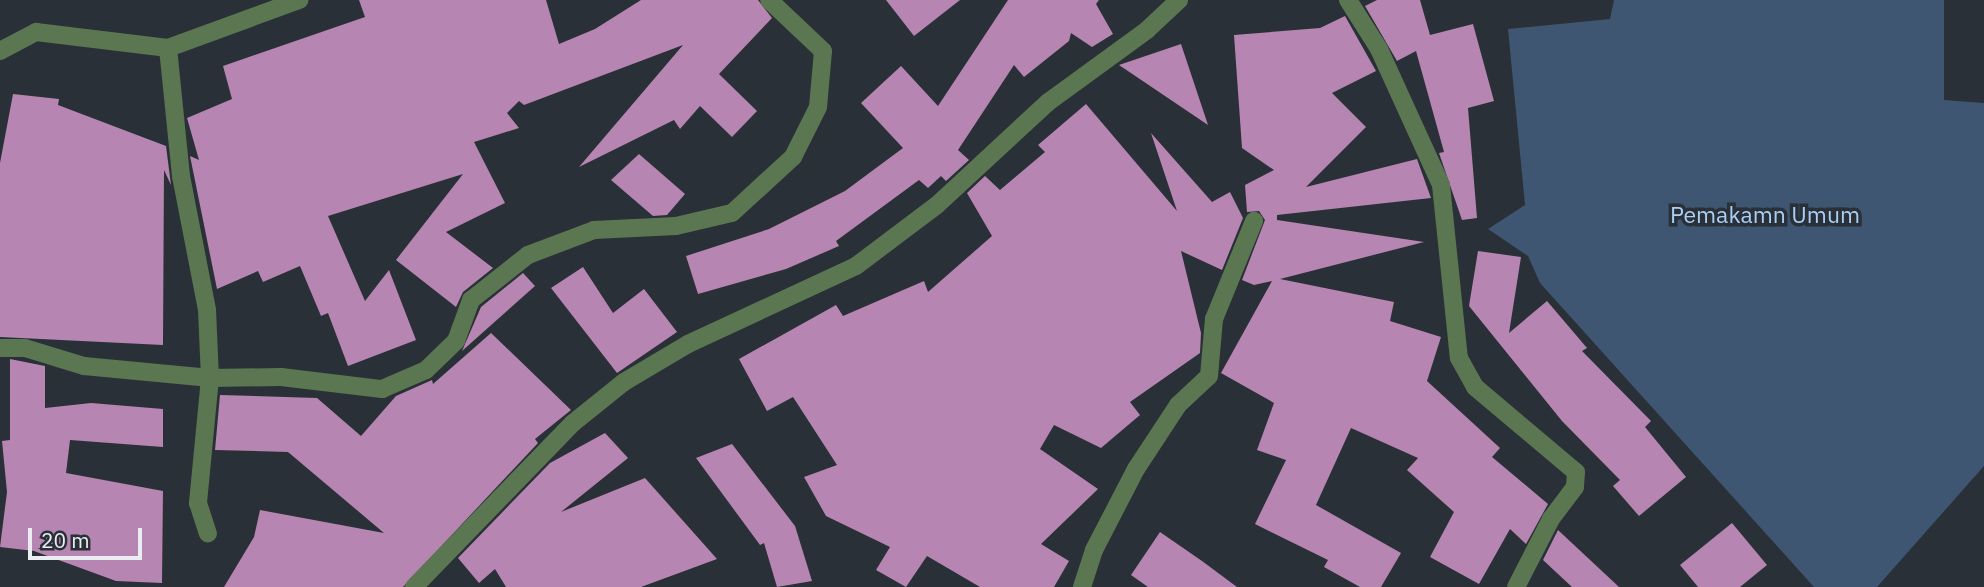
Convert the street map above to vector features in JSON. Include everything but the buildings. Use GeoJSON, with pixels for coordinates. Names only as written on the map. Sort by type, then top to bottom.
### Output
{"type":"FeatureCollection","features":[{"type":"Feature","properties":{"kind":"street"},"geometry":{"type":"LineString","coordinates":[[0,51],[36,32],[168,48],[299,0]]}},
{"type":"Feature","properties":{"kind":"street"},"geometry":{"type":"LineString","coordinates":[[0,348],[25,348],[84,366],[210,378],[281,377],[383,389],[426,370],[456,341],[471,300],[528,255],[594,230],[676,226],[732,214],[793,157],[818,107],[823,51],[769,0]]}},
{"type":"Feature","properties":{"kind":"street"},"geometry":{"type":"LineString","coordinates":[[414,587],[573,423],[624,382],[688,344],[856,266],[937,205],[1047,103],[1147,30],[1179,0]]}},
{"type":"Feature","properties":{"kind":"street"},"geometry":{"type":"LineString","coordinates":[[1348,0],[1379,49],[1441,185],[1459,358],[1475,387],[1576,472],[1575,487],[1551,519],[1516,587]]}},
{"type":"Feature","properties":{"kind":"street"},"geometry":{"type":"LineString","coordinates":[[168,48],[179,164],[207,310],[210,378],[198,503],[208,533]]}},
{"type":"Feature","properties":{"kind":"street"},"geometry":{"type":"LineString","coordinates":[[1082,587],[1094,550],[1136,469],[1178,405],[1209,376],[1214,319],[1254,221]]}},
{"type":"Feature","properties":{"kind":"green space","name":"Pemakamn Umum"},"geometry":{"type":"Polygon","coordinates":[[[1614,0],[1944,0],[1944,100],[1984,103],[1984,466],[1877,587],[1814,587],[1540,283],[1528,256],[1488,229],[1525,205],[1508,29],[1610,19],[1614,0]]]}}]}
